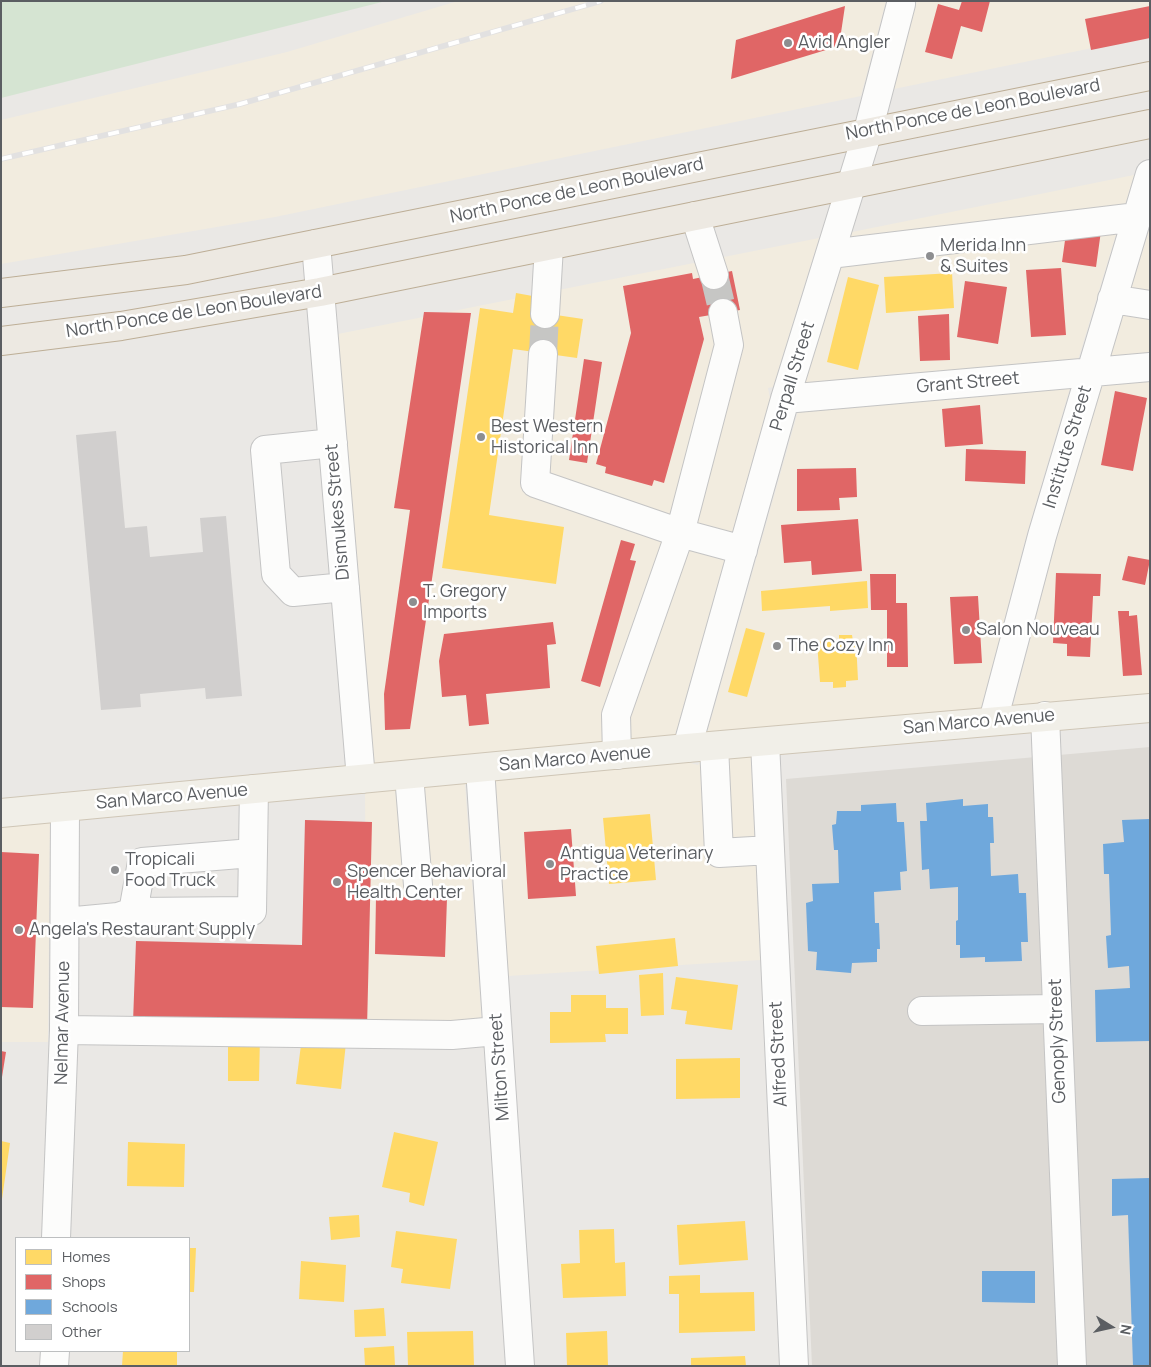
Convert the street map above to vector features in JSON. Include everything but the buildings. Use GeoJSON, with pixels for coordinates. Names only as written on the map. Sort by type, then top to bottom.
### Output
{"type":"FeatureCollection","features":[{"type":"Feature","properties":{"kind":"highway","name":"North Ponce de Leon Boulevard"},"geometry":{"type":"LineString","coordinates":[[1,293],[186,270],[868,131],[1150,76]]}},
{"type":"Feature","properties":{"kind":"highway","name":"North Ponce de Leon Boulevard"},"geometry":{"type":"LineString","coordinates":[[1,341],[130,325],[320,292],[1150,124]]}},
{"type":"Feature","properties":{"kind":"main road","name":"San Marco Avenue"},"geometry":{"type":"LineString","coordinates":[[1,813],[687,748],[1150,708]]}},
{"type":"Feature","properties":{"kind":"street","name":"Perpall Street"},"geometry":{"type":"LineString","coordinates":[[687,748],[785,399],[868,131],[901,4]]}},
{"type":"Feature","properties":{"kind":"street"},"geometry":{"type":"LineString","coordinates":[[830,254],[1043,227],[1145,196]]}},
{"type":"Feature","properties":{"kind":"street","name":"Institute Street"},"geometry":{"type":"LineString","coordinates":[[993,721],[1042,536],[1145,196]]}},
{"type":"Feature","properties":{"kind":"street"},"geometry":{"type":"LineString","coordinates":[[695,216],[714,275]]}},
{"type":"Feature","properties":{"kind":"street","name":"Dismukes Street"},"geometry":{"type":"LineString","coordinates":[[316,244],[360,780]]}},
{"type":"Feature","properties":{"kind":"street"},"geometry":{"type":"LineString","coordinates":[[545,314],[549,246]]}},
{"type":"Feature","properties":{"kind":"street"},"geometry":{"type":"LineString","coordinates":[[1112,300],[1150,305]]}},
{"type":"Feature","properties":{"kind":"street"},"geometry":{"type":"LineString","coordinates":[[618,755],[616,715],[680,533],[729,345],[723,313]]}},
{"type":"Feature","properties":{"kind":"street"},"geometry":{"type":"LineString","coordinates":[[543,354],[534,483],[680,533],[743,550]]}},
{"type":"Feature","properties":{"kind":"street","name":"Grant Street"},"geometry":{"type":"LineString","coordinates":[[785,399],[1150,367]]}},
{"type":"Feature","properties":{"kind":"street"},"geometry":{"type":"LineString","coordinates":[[333,444],[265,450],[276,574],[293,592],[344,587]]}},
{"type":"Feature","properties":{"kind":"street","name":"Genoply Street"},"geometry":{"type":"LineString","coordinates":[[1045,716],[1072,1366]]}},
{"type":"Feature","properties":{"kind":"street","name":"Alfred Street"},"geometry":{"type":"LineString","coordinates":[[765,742],[794,1366]]}},
{"type":"Feature","properties":{"kind":"street"},"geometry":{"type":"LineString","coordinates":[[714,746],[719,853],[770,850]]}},
{"type":"Feature","properties":{"kind":"street","name":"Milton Street"},"geometry":{"type":"LineString","coordinates":[[480,768],[520,1366]]}},
{"type":"Feature","properties":{"kind":"street"},"geometry":{"type":"LineString","coordinates":[[410,775],[418,885]]}},
{"type":"Feature","properties":{"kind":"street"},"geometry":{"type":"LineString","coordinates":[[65,922],[118,917],[133,912],[252,911],[254,789]]}},
{"type":"Feature","properties":{"kind":"street","name":"Nelmar Avenue"},"geometry":{"type":"LineString","coordinates":[[56,1237],[64,1030],[65,807]]}},
{"type":"Feature","properties":{"kind":"street"},"geometry":{"type":"LineString","coordinates":[[133,912],[142,862],[252,854]]}},
{"type":"Feature","properties":{"kind":"street"},"geometry":{"type":"LineString","coordinates":[[922,1011],[1057,1009]]}},
{"type":"Feature","properties":{"kind":"street"},"geometry":{"type":"LineString","coordinates":[[64,1030],[452,1035],[497,1031]]}},
{"type":"Feature","properties":{"kind":"street"},"geometry":{"type":"LineString","coordinates":[[54,1366],[55,1352]]}},
{"type":"Feature","properties":{"kind":"shaded area"},"geometry":{"type":"Polygon","coordinates":[[[458,1],[886,1],[861,96],[275,217],[1,264],[1,120],[287,52],[458,1]]]}},
{"type":"Feature","properties":{"kind":"shaded area"},"geometry":{"type":"Polygon","coordinates":[[[917,1],[1150,1],[1150,36],[894,89],[917,1]]]}},
{"type":"Feature","properties":{"kind":"shaded area"},"geometry":{"type":"Polygon","coordinates":[[[1134,175],[1078,360],[805,384],[852,232],[1134,175]]]}},
{"type":"Feature","properties":{"kind":"shaded area"},"geometry":{"type":"Polygon","coordinates":[[[1150,227],[1150,354],[1110,358],[1150,227]]]}},
{"type":"Feature","properties":{"kind":"shaded area"},"geometry":{"type":"Polygon","coordinates":[[[819,238],[773,387],[768,388],[770,398],[675,736],[374,765],[338,334],[819,238]]]}},
{"type":"Feature","properties":{"kind":"shaded area"},"geometry":{"type":"Polygon","coordinates":[[[1150,380],[1150,695],[1013,706],[1056,540],[1102,385],[1150,380]]]}},
{"type":"Feature","properties":{"kind":"shaded area"},"geometry":{"type":"Polygon","coordinates":[[[1070,388],[1027,533],[981,709],[707,733],[798,411],[1070,388]]]}},
{"type":"Feature","properties":{"kind":"shaded area"},"geometry":{"type":"Polygon","coordinates":[[[1150,747],[1150,1366],[812,1366],[786,779],[1150,747]]]}},
{"type":"Feature","properties":{"kind":"shaded area"},"geometry":{"type":"Polygon","coordinates":[[[751,756],[760,960],[508,976],[495,780],[687,762],[698,765],[700,761],[751,756]]]}},
{"type":"Feature","properties":{"kind":"shaded area"},"geometry":{"type":"Polygon","coordinates":[[[465,783],[483,1040],[367,1040],[365,793],[465,783]]]}},
{"type":"Feature","properties":{"kind":"shaded area"},"geometry":{"type":"Polygon","coordinates":[[[50,822],[48,1042],[1,1042],[1,826],[50,822]]]}},
{"type":"Feature","properties":{"kind":"green space"},"geometry":{"type":"Polygon","coordinates":[[[1,1],[386,1],[1,98],[1,1]]]}},
{"type":"Feature","properties":{"kind":"tunnel"},"geometry":{"type":"LineString","coordinates":[[714,275],[723,313]]}},
{"type":"Feature","properties":{"kind":"tunnel"},"geometry":{"type":"LineString","coordinates":[[543,354],[545,314]]}},
{"type":"Feature","properties":{"kind":"railway"},"geometry":{"type":"LineString","coordinates":[[1,159],[240,104],[601,1]]}},
{"type":"Feature","properties":{"kind":"place","name":"Avid Angler"},"geometry":{"type":"Point","coordinates":[788,43]}},
{"type":"Feature","properties":{"kind":"place","name":"Merida Inn & Suites"},"geometry":{"type":"Point","coordinates":[930,256]}},
{"type":"Feature","properties":{"kind":"place","name":"Best Western Historical Inn"},"geometry":{"type":"Point","coordinates":[481,437]}},
{"type":"Feature","properties":{"kind":"place","name":"T. Gregory Imports"},"geometry":{"type":"Point","coordinates":[413,602]}},
{"type":"Feature","properties":{"kind":"place","name":"Salon Nouveau"},"geometry":{"type":"Point","coordinates":[966,630]}},
{"type":"Feature","properties":{"kind":"place","name":"The Cozy Inn"},"geometry":{"type":"Point","coordinates":[777,646]}},
{"type":"Feature","properties":{"kind":"place","name":"Antigua Veterinary Practice"},"geometry":{"type":"Point","coordinates":[550,864]}},
{"type":"Feature","properties":{"kind":"place","name":"Tropicali Food Truck"},"geometry":{"type":"Point","coordinates":[115,870]}},
{"type":"Feature","properties":{"kind":"place","name":"Spencer Behavioral Health Center"},"geometry":{"type":"Point","coordinates":[337,882]}},
{"type":"Feature","properties":{"kind":"place","name":"Angela's Restaurant Supply"},"geometry":{"type":"Point","coordinates":[19,930]}}]}
